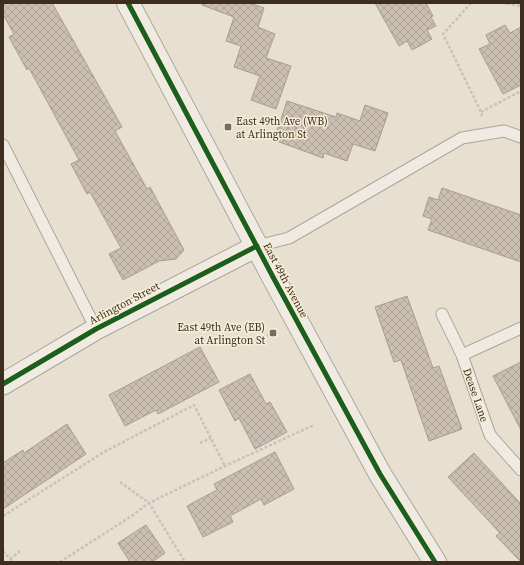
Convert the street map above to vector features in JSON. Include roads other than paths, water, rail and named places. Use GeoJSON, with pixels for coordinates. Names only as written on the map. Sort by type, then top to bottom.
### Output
{"type":"FeatureCollection","features":[{"type":"Feature","properties":{"kind":"street","name":"East 49th Avenue"},"geometry":{"type":"LineString","coordinates":[[128,3],[380,474],[435,562]]}},
{"type":"Feature","properties":{"kind":"street","name":"Arlington Street"},"geometry":{"type":"LineString","coordinates":[[3,384],[96,329],[257,246]]}},
{"type":"Feature","properties":{"kind":"lane"},"geometry":{"type":"LineString","coordinates":[[257,246],[288,238],[462,138],[504,131],[521,136]]}},
{"type":"Feature","properties":{"kind":"lane"},"geometry":{"type":"LineString","coordinates":[[3,145],[96,329]]}},
{"type":"Feature","properties":{"kind":"lane","name":"Dease Lane"},"geometry":{"type":"LineString","coordinates":[[442,314],[462,355],[490,435],[521,470]]}},
{"type":"Feature","properties":{"kind":"lane"},"geometry":{"type":"LineString","coordinates":[[462,355],[521,328]]}},
{"type":"Feature","properties":{"kind":"place","name":"East 49th Ave (WB) at Arlington St"},"geometry":{"type":"Point","coordinates":[228,127]}},
{"type":"Feature","properties":{"kind":"place","name":"East 49th Ave (EB) at Arlington St"},"geometry":{"type":"Point","coordinates":[273,333]}}]}
